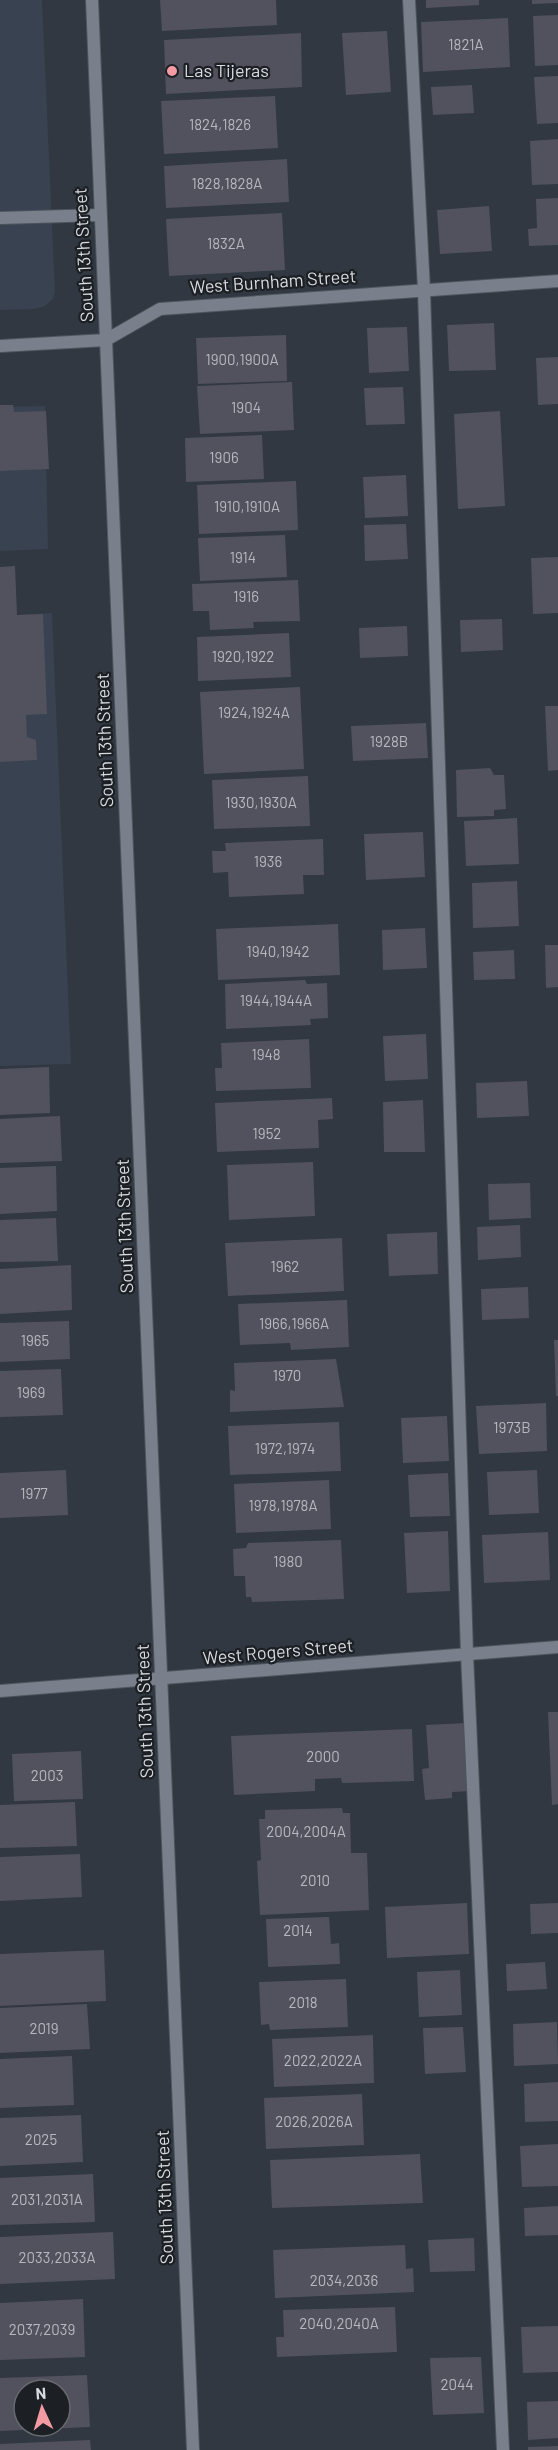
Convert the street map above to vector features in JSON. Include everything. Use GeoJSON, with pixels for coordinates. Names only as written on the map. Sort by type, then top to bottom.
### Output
{"type":"FeatureCollection","features":[{"type":"Feature","properties":{"kind":"street","name":"South 13th Street"},"geometry":{"type":"LineString","coordinates":[[92,0],[193,2450]]}},
{"type":"Feature","properties":{"kind":"street"},"geometry":{"type":"LineString","coordinates":[[409,0],[424,290],[467,1654],[503,2450]]}},
{"type":"Feature","properties":{"kind":"street"},"geometry":{"type":"LineString","coordinates":[[0,218],[100,215]]}},
{"type":"Feature","properties":{"kind":"street","name":"West Burnham Street"},"geometry":{"type":"LineString","coordinates":[[0,346],[106,340],[160,309],[558,281]]}},
{"type":"Feature","properties":{"kind":"street","name":"West Rogers Street"},"geometry":{"type":"LineString","coordinates":[[0,1691],[558,1647]]}},
{"type":"Feature","properties":{"kind":"shaded area"},"geometry":{"type":"Polygon","coordinates":[[[0,0],[42,0],[55,293],[52,300],[45,306],[35,309],[0,310],[0,0]]]}},
{"type":"Feature","properties":{"kind":"shaded area"},"geometry":{"type":"Polygon","coordinates":[[[45,406],[48,549],[0,551],[0,407],[45,406]]]}},
{"type":"Feature","properties":{"kind":"shaded area"},"geometry":{"type":"Polygon","coordinates":[[[52,613],[71,1064],[0,1066],[0,616],[52,613]]]}},
{"type":"Feature","properties":{"kind":"building"},"geometry":{"type":"Polygon","coordinates":[[[160,0],[276,0],[277,25],[162,31],[160,0]]]}},
{"type":"Feature","properties":{"kind":"building"},"geometry":{"type":"Polygon","coordinates":[[[426,0],[479,0],[479,5],[426,8],[426,0]]]}},
{"type":"Feature","properties":{"kind":"building"},"geometry":{"type":"Polygon","coordinates":[[[532,0],[558,0],[558,3],[532,4],[532,0]]]}},
{"type":"Feature","properties":{"kind":"building"},"geometry":{"type":"Polygon","coordinates":[[[558,15],[558,65],[535,66],[533,16],[558,15]]]}},
{"type":"Feature","properties":{"kind":"building"},"geometry":{"type":"Polygon","coordinates":[[[508,18],[510,67],[423,72],[421,22],[508,18]]]}},
{"type":"Feature","properties":{"kind":"building"},"geometry":{"type":"Polygon","coordinates":[[[387,31],[391,92],[346,95],[342,33],[387,31]]]}},
{"type":"Feature","properties":{"kind":"building"},"geometry":{"type":"Polygon","coordinates":[[[301,33],[302,87],[166,94],[164,40],[301,33]]]}},
{"type":"Feature","properties":{"kind":"building"},"geometry":{"type":"Polygon","coordinates":[[[558,76],[558,123],[537,124],[534,77],[558,76]]]}},
{"type":"Feature","properties":{"kind":"building"},"geometry":{"type":"Polygon","coordinates":[[[472,85],[474,113],[433,115],[431,87],[472,85]]]}},
{"type":"Feature","properties":{"kind":"building"},"geometry":{"type":"Polygon","coordinates":[[[275,96],[278,148],[164,154],[161,101],[275,96]]]}},
{"type":"Feature","properties":{"kind":"building"},"geometry":{"type":"Polygon","coordinates":[[[558,139],[558,184],[532,185],[530,141],[558,139]]]}},
{"type":"Feature","properties":{"kind":"building"},"geometry":{"type":"Polygon","coordinates":[[[287,159],[289,202],[166,208],[164,166],[287,159]]]}},
{"type":"Feature","properties":{"kind":"building"},"geometry":{"type":"Polygon","coordinates":[[[558,198],[558,245],[529,246],[528,229],[537,228],[536,199],[558,198]]]}},
{"type":"Feature","properties":{"kind":"building"},"geometry":{"type":"Polygon","coordinates":[[[489,206],[492,251],[440,254],[437,210],[489,206]]]}},
{"type":"Feature","properties":{"kind":"building"},"geometry":{"type":"Polygon","coordinates":[[[282,213],[285,270],[169,276],[166,219],[282,213]]]}},
{"type":"Feature","properties":{"kind":"building"},"geometry":{"type":"Polygon","coordinates":[[[494,323],[496,370],[449,371],[447,325],[494,323]]]}},
{"type":"Feature","properties":{"kind":"building"},"geometry":{"type":"Polygon","coordinates":[[[407,327],[409,371],[369,373],[367,328],[407,327]]]}},
{"type":"Feature","properties":{"kind":"building"},"geometry":{"type":"Polygon","coordinates":[[[286,335],[287,381],[198,384],[196,338],[286,335]]]}},
{"type":"Feature","properties":{"kind":"building"},"geometry":{"type":"Polygon","coordinates":[[[558,357],[558,404],[538,405],[536,358],[558,357]]]}},
{"type":"Feature","properties":{"kind":"building"},"geometry":{"type":"Polygon","coordinates":[[[292,382],[294,430],[200,434],[197,386],[292,382]]]}},
{"type":"Feature","properties":{"kind":"building"},"geometry":{"type":"Polygon","coordinates":[[[403,387],[405,424],[366,425],[364,388],[403,387]]]}},
{"type":"Feature","properties":{"kind":"building"},"geometry":{"type":"Polygon","coordinates":[[[0,405],[13,405],[14,412],[46,411],[49,469],[0,471],[0,405]]]}},
{"type":"Feature","properties":{"kind":"building"},"geometry":{"type":"Polygon","coordinates":[[[500,411],[505,506],[458,509],[454,414],[500,411]]]}},
{"type":"Feature","properties":{"kind":"building"},"geometry":{"type":"Polygon","coordinates":[[[262,435],[264,479],[186,482],[185,438],[262,435]]]}},
{"type":"Feature","properties":{"kind":"building"},"geometry":{"type":"Polygon","coordinates":[[[406,475],[408,516],[365,518],[363,477],[406,475]]]}},
{"type":"Feature","properties":{"kind":"building"},"geometry":{"type":"Polygon","coordinates":[[[296,481],[298,530],[199,534],[197,485],[296,481]]]}},
{"type":"Feature","properties":{"kind":"building"},"geometry":{"type":"Polygon","coordinates":[[[406,524],[408,559],[365,561],[364,525],[406,524]]]}},
{"type":"Feature","properties":{"kind":"building"},"geometry":{"type":"Polygon","coordinates":[[[285,535],[287,577],[200,581],[198,538],[285,535]]]}},
{"type":"Feature","properties":{"kind":"building"},"geometry":{"type":"Polygon","coordinates":[[[558,557],[558,613],[533,614],[531,558],[558,557]]]}},
{"type":"Feature","properties":{"kind":"building"},"geometry":{"type":"Polygon","coordinates":[[[15,566],[17,615],[43,614],[47,714],[26,715],[27,737],[36,740],[37,760],[0,762],[0,567],[15,566]]]}},
{"type":"Feature","properties":{"kind":"building"},"geometry":{"type":"Polygon","coordinates":[[[298,580],[300,621],[253,622],[254,628],[210,630],[209,611],[193,611],[192,584],[298,580]]]}},
{"type":"Feature","properties":{"kind":"building"},"geometry":{"type":"Polygon","coordinates":[[[502,619],[503,650],[461,652],[460,620],[502,619]]]}},
{"type":"Feature","properties":{"kind":"building"},"geometry":{"type":"Polygon","coordinates":[[[407,626],[408,656],[360,658],[359,628],[407,626]]]}},
{"type":"Feature","properties":{"kind":"building"},"geometry":{"type":"Polygon","coordinates":[[[289,633],[291,677],[198,681],[197,637],[289,633]]]}},
{"type":"Feature","properties":{"kind":"building"},"geometry":{"type":"Polygon","coordinates":[[[300,687],[304,769],[204,774],[200,692],[300,687]]]}},
{"type":"Feature","properties":{"kind":"building"},"geometry":{"type":"Polygon","coordinates":[[[545,706],[558,706],[558,770],[548,771],[545,706]]]}},
{"type":"Feature","properties":{"kind":"building"},"geometry":{"type":"Polygon","coordinates":[[[426,723],[428,758],[353,761],[351,726],[426,723]]]}},
{"type":"Feature","properties":{"kind":"building"},"geometry":{"type":"Polygon","coordinates":[[[490,768],[494,775],[504,775],[506,809],[494,810],[494,816],[457,817],[456,770],[490,768]]]}},
{"type":"Feature","properties":{"kind":"building"},"geometry":{"type":"Polygon","coordinates":[[[308,776],[310,826],[214,829],[212,780],[308,776]]]}},
{"type":"Feature","properties":{"kind":"building"},"geometry":{"type":"Polygon","coordinates":[[[517,818],[519,864],[466,866],[464,821],[517,818]]]}},
{"type":"Feature","properties":{"kind":"building"},"geometry":{"type":"Polygon","coordinates":[[[423,832],[425,877],[366,880],[364,834],[423,832]]]}},
{"type":"Feature","properties":{"kind":"building"},"geometry":{"type":"Polygon","coordinates":[[[323,839],[324,875],[303,875],[304,894],[229,897],[228,872],[213,873],[212,851],[226,851],[225,843],[323,839]]]}},
{"type":"Feature","properties":{"kind":"building"},"geometry":{"type":"Polygon","coordinates":[[[517,881],[519,926],[473,928],[472,883],[517,881]]]}},
{"type":"Feature","properties":{"kind":"building"},"geometry":{"type":"Polygon","coordinates":[[[338,924],[340,975],[218,980],[216,929],[338,924]]]}},
{"type":"Feature","properties":{"kind":"building"},"geometry":{"type":"Polygon","coordinates":[[[425,928],[427,968],[383,970],[382,930],[425,928]]]}},
{"type":"Feature","properties":{"kind":"building"},"geometry":{"type":"Polygon","coordinates":[[[545,945],[558,945],[558,987],[546,988],[545,945]]]}},
{"type":"Feature","properties":{"kind":"building"},"geometry":{"type":"Polygon","coordinates":[[[514,950],[515,979],[474,980],[473,952],[514,950]]]}},
{"type":"Feature","properties":{"kind":"building"},"geometry":{"type":"Polygon","coordinates":[[[305,980],[307,984],[327,983],[328,1018],[310,1019],[311,1025],[226,1029],[225,984],[305,980]]]}},
{"type":"Feature","properties":{"kind":"building"},"geometry":{"type":"Polygon","coordinates":[[[426,1034],[428,1079],[385,1081],[383,1036],[426,1034]]]}},
{"type":"Feature","properties":{"kind":"building"},"geometry":{"type":"Polygon","coordinates":[[[309,1039],[311,1088],[216,1091],[215,1068],[222,1068],[221,1043],[309,1039]]]}},
{"type":"Feature","properties":{"kind":"building"},"geometry":{"type":"Polygon","coordinates":[[[49,1067],[50,1113],[0,1115],[0,1069],[49,1067]]]}},
{"type":"Feature","properties":{"kind":"building"},"geometry":{"type":"Polygon","coordinates":[[[527,1081],[529,1116],[477,1118],[476,1083],[527,1081]]]}},
{"type":"Feature","properties":{"kind":"building"},"geometry":{"type":"Polygon","coordinates":[[[332,1098],[333,1119],[318,1120],[319,1148],[217,1152],[215,1103],[332,1098]]]}},
{"type":"Feature","properties":{"kind":"building"},"geometry":{"type":"Polygon","coordinates":[[[423,1100],[425,1152],[384,1152],[383,1102],[423,1100]]]}},
{"type":"Feature","properties":{"kind":"building"},"geometry":{"type":"Polygon","coordinates":[[[60,1116],[62,1161],[0,1163],[0,1119],[60,1116]]]}},
{"type":"Feature","properties":{"kind":"building"},"geometry":{"type":"Polygon","coordinates":[[[313,1162],[315,1216],[229,1220],[227,1165],[313,1162]]]}},
{"type":"Feature","properties":{"kind":"building"},"geometry":{"type":"Polygon","coordinates":[[[56,1166],[57,1211],[0,1214],[0,1168],[56,1166]]]}},
{"type":"Feature","properties":{"kind":"building"},"geometry":{"type":"Polygon","coordinates":[[[530,1183],[531,1218],[489,1220],[488,1184],[530,1183]]]}},
{"type":"Feature","properties":{"kind":"building"},"geometry":{"type":"Polygon","coordinates":[[[56,1218],[58,1261],[0,1262],[0,1220],[56,1218]]]}},
{"type":"Feature","properties":{"kind":"building"},"geometry":{"type":"Polygon","coordinates":[[[520,1225],[521,1257],[478,1260],[477,1227],[520,1225]]]}},
{"type":"Feature","properties":{"kind":"building"},"geometry":{"type":"Polygon","coordinates":[[[437,1232],[438,1274],[389,1276],[387,1234],[437,1232]]]}},
{"type":"Feature","properties":{"kind":"building"},"geometry":{"type":"Polygon","coordinates":[[[342,1238],[344,1291],[228,1296],[225,1243],[342,1238]]]}},
{"type":"Feature","properties":{"kind":"building"},"geometry":{"type":"Polygon","coordinates":[[[71,1265],[72,1310],[0,1314],[0,1269],[71,1265]]]}},
{"type":"Feature","properties":{"kind":"building"},"geometry":{"type":"Polygon","coordinates":[[[528,1287],[529,1318],[482,1320],[481,1289],[528,1287]]]}},
{"type":"Feature","properties":{"kind":"building"},"geometry":{"type":"Polygon","coordinates":[[[347,1300],[349,1347],[291,1350],[290,1343],[240,1345],[238,1304],[347,1300]]]}},
{"type":"Feature","properties":{"kind":"building"},"geometry":{"type":"Polygon","coordinates":[[[69,1321],[70,1359],[0,1362],[0,1323],[69,1321]]]}},
{"type":"Feature","properties":{"kind":"building"},"geometry":{"type":"Polygon","coordinates":[[[554,1340],[558,1340],[558,1396],[556,1396],[554,1340]]]}},
{"type":"Feature","properties":{"kind":"building"},"geometry":{"type":"Polygon","coordinates":[[[336,1359],[344,1407],[230,1412],[230,1390],[235,1391],[234,1363],[336,1359]]]}},
{"type":"Feature","properties":{"kind":"building"},"geometry":{"type":"Polygon","coordinates":[[[61,1369],[63,1415],[0,1417],[0,1371],[61,1369]]]}},
{"type":"Feature","properties":{"kind":"building"},"geometry":{"type":"Polygon","coordinates":[[[546,1403],[547,1451],[479,1454],[476,1406],[546,1403]]]}},
{"type":"Feature","properties":{"kind":"building"},"geometry":{"type":"Polygon","coordinates":[[[447,1416],[449,1461],[403,1463],[401,1418],[447,1416]]]}},
{"type":"Feature","properties":{"kind":"building"},"geometry":{"type":"Polygon","coordinates":[[[339,1422],[341,1471],[230,1475],[228,1426],[339,1422]]]}},
{"type":"Feature","properties":{"kind":"building"},"geometry":{"type":"Polygon","coordinates":[[[66,1470],[68,1515],[0,1518],[0,1473],[66,1470]]]}},
{"type":"Feature","properties":{"kind":"building"},"geometry":{"type":"Polygon","coordinates":[[[537,1470],[539,1513],[489,1515],[487,1472],[537,1470]]]}},
{"type":"Feature","properties":{"kind":"building"},"geometry":{"type":"Polygon","coordinates":[[[448,1473],[450,1516],[410,1517],[408,1475],[448,1473]]]}},
{"type":"Feature","properties":{"kind":"building"},"geometry":{"type":"Polygon","coordinates":[[[329,1480],[331,1529],[236,1533],[234,1484],[329,1480]]]}},
{"type":"Feature","properties":{"kind":"building"},"geometry":{"type":"Polygon","coordinates":[[[448,1531],[450,1591],[407,1593],[404,1533],[448,1531]]]}},
{"type":"Feature","properties":{"kind":"building"},"geometry":{"type":"Polygon","coordinates":[[[548,1532],[550,1580],[484,1583],[482,1535],[548,1532]]]}},
{"type":"Feature","properties":{"kind":"building"},"geometry":{"type":"Polygon","coordinates":[[[341,1540],[344,1599],[252,1602],[251,1597],[246,1597],[245,1576],[234,1576],[233,1549],[246,1548],[248,1543],[341,1540]]]}},
{"type":"Feature","properties":{"kind":"building"},"geometry":{"type":"Polygon","coordinates":[[[548,1712],[558,1712],[558,1804],[552,1805],[548,1712]]]}},
{"type":"Feature","properties":{"kind":"building"},"geometry":{"type":"Polygon","coordinates":[[[466,1723],[470,1791],[452,1792],[452,1798],[425,1800],[422,1769],[429,1768],[426,1725],[466,1723]]]}},
{"type":"Feature","properties":{"kind":"building"},"geometry":{"type":"Polygon","coordinates":[[[412,1729],[414,1781],[342,1783],[341,1778],[315,1779],[315,1791],[234,1795],[231,1736],[412,1729]]]}},
{"type":"Feature","properties":{"kind":"building"},"geometry":{"type":"Polygon","coordinates":[[[81,1751],[83,1799],[14,1801],[12,1754],[81,1751]]]}},
{"type":"Feature","properties":{"kind":"building"},"geometry":{"type":"Polygon","coordinates":[[[75,1802],[77,1846],[0,1848],[0,1805],[75,1802]]]}},
{"type":"Feature","properties":{"kind":"building"},"geometry":{"type":"Polygon","coordinates":[[[342,1808],[343,1813],[350,1813],[351,1853],[367,1853],[369,1910],[260,1915],[257,1861],[261,1860],[259,1819],[265,1819],[265,1810],[342,1808]]]}},
{"type":"Feature","properties":{"kind":"building"},"geometry":{"type":"Polygon","coordinates":[[[80,1854],[82,1897],[0,1901],[0,1857],[80,1854]]]}},
{"type":"Feature","properties":{"kind":"building"},"geometry":{"type":"Polygon","coordinates":[[[467,1903],[469,1954],[387,1958],[385,1907],[467,1903]]]}},
{"type":"Feature","properties":{"kind":"building"},"geometry":{"type":"Polygon","coordinates":[[[558,1903],[558,1933],[531,1934],[530,1904],[558,1903]]]}},
{"type":"Feature","properties":{"kind":"building"},"geometry":{"type":"Polygon","coordinates":[[[329,1917],[331,1944],[339,1943],[340,1964],[268,1967],[266,1919],[329,1917]]]}},
{"type":"Feature","properties":{"kind":"building"},"geometry":{"type":"Polygon","coordinates":[[[104,1950],[106,2001],[0,2006],[0,1954],[104,1950]]]}},
{"type":"Feature","properties":{"kind":"building"},"geometry":{"type":"Polygon","coordinates":[[[545,1962],[547,1989],[507,1991],[506,1964],[545,1962]]]}},
{"type":"Feature","properties":{"kind":"building"},"geometry":{"type":"Polygon","coordinates":[[[460,1970],[462,2015],[419,2017],[417,1972],[460,1970]]]}},
{"type":"Feature","properties":{"kind":"building"},"geometry":{"type":"Polygon","coordinates":[[[346,1979],[348,2027],[270,2030],[269,2024],[261,2025],[259,1982],[346,1979]]]}},
{"type":"Feature","properties":{"kind":"building"},"geometry":{"type":"Polygon","coordinates":[[[87,2004],[90,2049],[0,2053],[0,2008],[87,2004]]]}},
{"type":"Feature","properties":{"kind":"building"},"geometry":{"type":"Polygon","coordinates":[[[557,2022],[558,2064],[514,2066],[513,2024],[557,2022]]]}},
{"type":"Feature","properties":{"kind":"building"},"geometry":{"type":"Polygon","coordinates":[[[463,2027],[466,2072],[425,2074],[423,2028],[463,2027]]]}},
{"type":"Feature","properties":{"kind":"building"},"geometry":{"type":"Polygon","coordinates":[[[373,2035],[374,2083],[274,2087],[272,2039],[373,2035]]]}},
{"type":"Feature","properties":{"kind":"building"},"geometry":{"type":"Polygon","coordinates":[[[72,2056],[74,2105],[0,2108],[0,2059],[72,2056]]]}},
{"type":"Feature","properties":{"kind":"building"},"geometry":{"type":"Polygon","coordinates":[[[558,2082],[558,2121],[525,2122],[524,2084],[558,2082]]]}},
{"type":"Feature","properties":{"kind":"building"},"geometry":{"type":"Polygon","coordinates":[[[362,2094],[364,2145],[266,2149],[264,2098],[362,2094]]]}},
{"type":"Feature","properties":{"kind":"building"},"geometry":{"type":"Polygon","coordinates":[[[81,2115],[83,2162],[0,2166],[0,2118],[81,2115]]]}},
{"type":"Feature","properties":{"kind":"building"},"geometry":{"type":"Polygon","coordinates":[[[558,2144],[558,2186],[522,2187],[520,2146],[558,2144]]]}},
{"type":"Feature","properties":{"kind":"building"},"geometry":{"type":"Polygon","coordinates":[[[420,2154],[423,2203],[272,2208],[270,2160],[420,2154]]]}},
{"type":"Feature","properties":{"kind":"building"},"geometry":{"type":"Polygon","coordinates":[[[93,2174],[95,2222],[0,2225],[0,2178],[93,2174]]]}},
{"type":"Feature","properties":{"kind":"building"},"geometry":{"type":"Polygon","coordinates":[[[558,2206],[558,2235],[525,2236],[524,2208],[558,2206]]]}},
{"type":"Feature","properties":{"kind":"building"},"geometry":{"type":"Polygon","coordinates":[[[113,2232],[115,2279],[0,2284],[0,2237],[113,2232]]]}},
{"type":"Feature","properties":{"kind":"building"},"geometry":{"type":"Polygon","coordinates":[[[474,2238],[475,2271],[430,2272],[428,2240],[474,2238]]]}},
{"type":"Feature","properties":{"kind":"building"},"geometry":{"type":"Polygon","coordinates":[[[405,2245],[406,2269],[413,2268],[414,2292],[275,2298],[273,2250],[405,2245]]]}},
{"type":"Feature","properties":{"kind":"building"},"geometry":{"type":"Polygon","coordinates":[[[83,2299],[85,2357],[0,2360],[0,2303],[83,2299]]]}},
{"type":"Feature","properties":{"kind":"building"},"geometry":{"type":"Polygon","coordinates":[[[395,2307],[397,2352],[277,2357],[276,2337],[284,2337],[283,2310],[395,2307]]]}},
{"type":"Feature","properties":{"kind":"building"},"geometry":{"type":"Polygon","coordinates":[[[558,2326],[558,2372],[523,2373],[521,2327],[558,2326]]]}},
{"type":"Feature","properties":{"kind":"building"},"geometry":{"type":"Polygon","coordinates":[[[481,2357],[484,2413],[433,2415],[430,2358],[481,2357]]]}},
{"type":"Feature","properties":{"kind":"building"},"geometry":{"type":"Polygon","coordinates":[[[87,2375],[90,2427],[72,2428],[72,2378],[12,2378],[12,2430],[0,2431],[0,2378],[87,2375]]]}},
{"type":"Feature","properties":{"kind":"building"},"geometry":{"type":"Polygon","coordinates":[[[558,2401],[558,2438],[528,2440],[527,2402],[558,2401]]]}},
{"type":"Feature","properties":{"kind":"building"},"geometry":{"type":"Polygon","coordinates":[[[90,2440],[91,2450],[0,2450],[0,2444],[90,2440]]]}},
{"type":"Feature","properties":{"kind":"building"},"geometry":{"type":"Polygon","coordinates":[[[558,2446],[558,2450],[528,2450],[528,2447],[558,2446]]]}},
{"type":"Feature","properties":{"kind":"place","name":"Las Tijeras"},"geometry":{"type":"Point","coordinates":[172,71]}}]}
